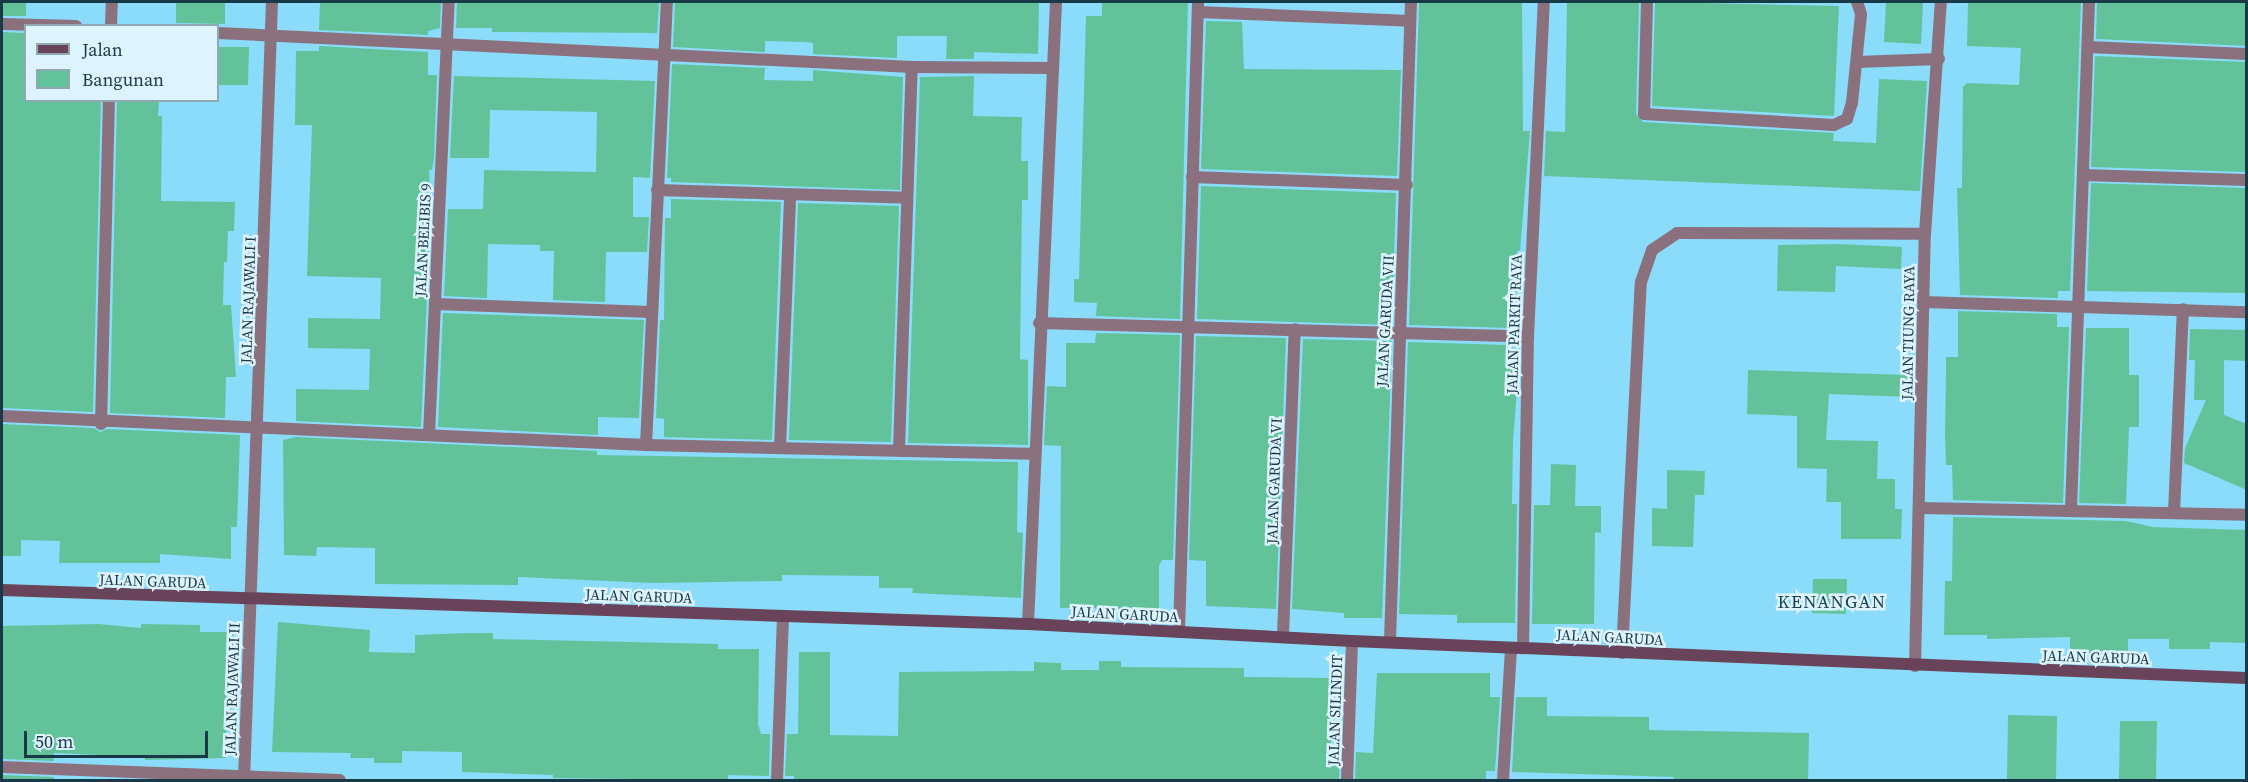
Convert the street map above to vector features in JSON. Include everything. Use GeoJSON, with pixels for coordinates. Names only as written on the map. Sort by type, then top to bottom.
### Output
{"type":"FeatureCollection","features":[{"type":"Feature","properties":{"kind":"street"},"geometry":{"type":"LineString","coordinates":[[111,24],[112,2]]}},
{"type":"Feature","properties":{"kind":"street","name":"JALAN RAJAWALI I"},"geometry":{"type":"LineString","coordinates":[[251,599],[259,425],[272,2]]}},
{"type":"Feature","properties":{"kind":"street","name":"JALAN BELIBIS 9"},"geometry":{"type":"LineString","coordinates":[[429,435],[449,2]]}},
{"type":"Feature","properties":{"kind":"street"},"geometry":{"type":"LineString","coordinates":[[646,445],[667,2]]}},
{"type":"Feature","properties":{"kind":"street"},"geometry":{"type":"LineString","coordinates":[[1028,624],[1039,323],[1056,2]]}},
{"type":"Feature","properties":{"kind":"street","name":"JALAN GARUDA VII"},"geometry":{"type":"LineString","coordinates":[[1390,641],[1398,332],[1407,185],[1411,2]]}},
{"type":"Feature","properties":{"kind":"street","name":"JALAN PARKIT RAYA"},"geometry":{"type":"LineString","coordinates":[[1503,780],[1517,648],[1528,337],[1544,2]]}},
{"type":"Feature","properties":{"kind":"street"},"geometry":{"type":"LineString","coordinates":[[1647,2],[1642,110],[1647,115],[1834,125],[1847,119],[1857,62],[1862,14],[1857,2]]}},
{"type":"Feature","properties":{"kind":"street","name":"JALAN TIUNG RAYA"},"geometry":{"type":"LineString","coordinates":[[1915,666],[1925,234],[1939,59],[1941,2]]}},
{"type":"Feature","properties":{"kind":"street"},"geometry":{"type":"LineString","coordinates":[[2071,509],[2089,2]]}},
{"type":"Feature","properties":{"kind":"street"},"geometry":{"type":"LineString","coordinates":[[1179,632],[1185,327],[1198,7],[1410,21]]}},
{"type":"Feature","properties":{"kind":"street"},"geometry":{"type":"LineString","coordinates":[[2,24],[24,25]]}},
{"type":"Feature","properties":{"kind":"street"},"geometry":{"type":"LineString","coordinates":[[219,33],[663,57],[912,67],[1052,68]]}},
{"type":"Feature","properties":{"kind":"street"},"geometry":{"type":"LineString","coordinates":[[2088,47],[2247,54]]}},
{"type":"Feature","properties":{"kind":"street"},"geometry":{"type":"LineString","coordinates":[[1857,62],[1939,59]]}},
{"type":"Feature","properties":{"kind":"street"},"geometry":{"type":"LineString","coordinates":[[899,450],[912,67]]}},
{"type":"Feature","properties":{"kind":"street"},"geometry":{"type":"LineString","coordinates":[[101,424],[110,102]]}},
{"type":"Feature","properties":{"kind":"street"},"geometry":{"type":"LineString","coordinates":[[2083,175],[2247,180]]}},
{"type":"Feature","properties":{"kind":"street"},"geometry":{"type":"LineString","coordinates":[[1192,177],[1407,185]]}},
{"type":"Feature","properties":{"kind":"street"},"geometry":{"type":"LineString","coordinates":[[657,190],[907,198]]}},
{"type":"Feature","properties":{"kind":"street"},"geometry":{"type":"LineString","coordinates":[[780,448],[790,195]]}},
{"type":"Feature","properties":{"kind":"street"},"geometry":{"type":"LineString","coordinates":[[1622,652],[1641,282],[1652,250],[1677,234],[1925,234]]}},
{"type":"Feature","properties":{"kind":"street"},"geometry":{"type":"LineString","coordinates":[[1923,302],[2247,312]]}},
{"type":"Feature","properties":{"kind":"street"},"geometry":{"type":"LineString","coordinates":[[435,304],[651,312]]}},
{"type":"Feature","properties":{"kind":"street"},"geometry":{"type":"LineString","coordinates":[[2174,513],[2183,309]]}},
{"type":"Feature","properties":{"kind":"street"},"geometry":{"type":"LineString","coordinates":[[1039,323],[1528,337]]}},
{"type":"Feature","properties":{"kind":"street","name":"JALAN GARUDA VI"},"geometry":{"type":"LineString","coordinates":[[1283,634],[1294,329]]}},
{"type":"Feature","properties":{"kind":"street"},"geometry":{"type":"LineString","coordinates":[[2,416],[101,424],[259,425],[646,445],[1035,454]]}},
{"type":"Feature","properties":{"kind":"street"},"geometry":{"type":"LineString","coordinates":[[1920,508],[2071,509],[2247,515]]}},
{"type":"Feature","properties":{"kind":"street","name":"JALAN GARUDA"},"geometry":{"type":"LineString","coordinates":[[2,590],[1028,624],[1179,632],[1283,634],[1352,641],[1915,666],[2247,678]]}},
{"type":"Feature","properties":{"kind":"street","name":"JALAN RAJAWALI II"},"geometry":{"type":"LineString","coordinates":[[244,779],[251,599]]}},
{"type":"Feature","properties":{"kind":"street"},"geometry":{"type":"LineString","coordinates":[[777,780],[783,616]]}},
{"type":"Feature","properties":{"kind":"street","name":"JALAN SILINDIT"},"geometry":{"type":"LineString","coordinates":[[1347,780],[1352,641]]}},
{"type":"Feature","properties":{"kind":"street"},"geometry":{"type":"LineString","coordinates":[[2,767],[98,776],[340,780]]}},
{"type":"Feature","properties":{"kind":"building"},"geometry":{"type":"Polygon","coordinates":[[[2,2],[26,2],[26,16],[2,16],[2,2]]]}},
{"type":"Feature","properties":{"kind":"building"},"geometry":{"type":"Polygon","coordinates":[[[176,2],[225,2],[225,24],[176,23],[176,2]]]}},
{"type":"Feature","properties":{"kind":"building"},"geometry":{"type":"Polygon","coordinates":[[[320,2],[441,2],[440,28],[428,31],[428,35],[319,30],[320,2]]]}},
{"type":"Feature","properties":{"kind":"building"},"geometry":{"type":"Polygon","coordinates":[[[457,2],[659,2],[657,33],[492,32],[492,28],[456,28],[457,2]]]}},
{"type":"Feature","properties":{"kind":"building"},"geometry":{"type":"Polygon","coordinates":[[[675,2],[1039,2],[1038,54],[974,52],[974,59],[946,59],[947,36],[897,36],[897,58],[813,54],[813,43],[804,42],[765,41],[765,52],[673,47],[675,2]]]}},
{"type":"Feature","properties":{"kind":"building"},"geometry":{"type":"Polygon","coordinates":[[[1102,2],[1188,2],[1180,319],[1096,316],[1097,303],[1074,302],[1074,279],[1079,279],[1086,16],[1102,16],[1102,2]]]}},
{"type":"Feature","properties":{"kind":"building"},"geometry":{"type":"Polygon","coordinates":[[[1419,2],[1522,2],[1523,131],[1530,131],[1520,251],[1517,251],[1516,302],[1510,302],[1509,328],[1409,325],[1419,2]]]}},
{"type":"Feature","properties":{"kind":"building"},"geometry":{"type":"Polygon","coordinates":[[[1567,2],[1639,2],[1636,114],[1643,122],[1834,133],[1833,141],[1876,143],[1879,79],[1927,81],[1920,191],[1544,176],[1546,131],[1565,132],[1567,2]]]}},
{"type":"Feature","properties":{"kind":"building"},"geometry":{"type":"Polygon","coordinates":[[[1655,2],[1839,6],[1834,116],[1652,106],[1655,2]]]}},
{"type":"Feature","properties":{"kind":"building"},"geometry":{"type":"Polygon","coordinates":[[[1886,2],[1923,2],[1921,44],[1884,42],[1886,2]]]}},
{"type":"Feature","properties":{"kind":"building"},"geometry":{"type":"Polygon","coordinates":[[[1968,2],[2081,2],[2070,291],[2058,291],[2058,298],[1960,295],[1957,188],[1962,188],[1963,87],[1967,83],[2019,85],[2021,48],[1967,46],[1968,2]]]}},
{"type":"Feature","properties":{"kind":"building"},"geometry":{"type":"Polygon","coordinates":[[[2097,2],[2247,2],[2247,46],[2096,39],[2097,2]]]}},
{"type":"Feature","properties":{"kind":"building"},"geometry":{"type":"Polygon","coordinates":[[[1206,21],[1242,22],[1244,69],[1401,70],[1397,176],[1201,169],[1206,21]]]}},
{"type":"Feature","properties":{"kind":"building"},"geometry":{"type":"Polygon","coordinates":[[[2,32],[24,33],[24,102],[101,102],[93,412],[2,408],[2,32]]]}},
{"type":"Feature","properties":{"kind":"building"},"geometry":{"type":"Polygon","coordinates":[[[319,46],[428,52],[428,75],[437,75],[434,158],[432,170],[429,170],[431,208],[421,427],[296,421],[296,389],[369,390],[370,349],[308,348],[308,318],[380,319],[381,278],[307,276],[312,125],[295,125],[296,51],[319,51],[319,46]]]}},
{"type":"Feature","properties":{"kind":"building"},"geometry":{"type":"Polygon","coordinates":[[[219,47],[249,47],[248,85],[219,85],[219,47]]]}},
{"type":"Feature","properties":{"kind":"building"},"geometry":{"type":"Polygon","coordinates":[[[2095,56],[2247,62],[2245,172],[2091,167],[2095,56]]]}},
{"type":"Feature","properties":{"kind":"building"},"geometry":{"type":"Polygon","coordinates":[[[672,64],[765,68],[764,80],[813,81],[813,70],[903,77],[900,190],[671,182],[671,178],[667,178],[672,64]]]}},
{"type":"Feature","properties":{"kind":"building"},"geometry":{"type":"Polygon","coordinates":[[[454,76],[655,81],[650,178],[633,177],[633,217],[649,217],[647,252],[606,252],[605,302],[553,300],[554,251],[540,251],[540,245],[488,244],[487,298],[444,296],[448,209],[483,209],[484,170],[596,172],[597,112],[490,110],[489,158],[450,158],[454,76]]]}},
{"type":"Feature","properties":{"kind":"building"},"geometry":{"type":"Polygon","coordinates":[[[974,76],[973,116],[1022,117],[1021,161],[1028,161],[1028,200],[1022,200],[1020,359],[1028,360],[1028,445],[908,443],[920,77],[974,76]]]}},
{"type":"Feature","properties":{"kind":"building"},"geometry":{"type":"Polygon","coordinates":[[[117,102],[159,102],[158,116],[162,116],[161,201],[235,202],[234,231],[228,231],[227,262],[224,262],[223,305],[231,305],[236,377],[226,377],[225,418],[110,413],[117,102]]]}},
{"type":"Feature","properties":{"kind":"building"},"geometry":{"type":"Polygon","coordinates":[[[2091,183],[2245,188],[2247,293],[2087,291],[2091,183]]]}},
{"type":"Feature","properties":{"kind":"building"},"geometry":{"type":"Polygon","coordinates":[[[1201,186],[1396,193],[1392,325],[1197,319],[1201,186]]]}},
{"type":"Feature","properties":{"kind":"building"},"geometry":{"type":"Polygon","coordinates":[[[671,199],[781,202],[772,440],[664,437],[664,419],[656,418],[660,320],[664,320],[665,218],[671,218],[671,199]]]}},
{"type":"Feature","properties":{"kind":"building"},"geometry":{"type":"Polygon","coordinates":[[[798,203],[899,206],[891,442],[789,440],[798,203]]]}},
{"type":"Feature","properties":{"kind":"building"},"geometry":{"type":"Polygon","coordinates":[[[1839,244],[1902,247],[1901,269],[1836,266],[1835,292],[1777,291],[1778,245],[1839,244]]]}},
{"type":"Feature","properties":{"kind":"building"},"geometry":{"type":"Polygon","coordinates":[[[1958,311],[2057,314],[2057,327],[2069,327],[2063,503],[1953,500],[1952,465],[1946,465],[1946,357],[1958,357],[1958,311]]]}},
{"type":"Feature","properties":{"kind":"building"},"geometry":{"type":"Polygon","coordinates":[[[443,313],[644,320],[639,418],[598,417],[598,435],[438,427],[443,313]]]}},
{"type":"Feature","properties":{"kind":"building"},"geometry":{"type":"Polygon","coordinates":[[[2086,328],[2129,328],[2129,375],[2139,375],[2139,427],[2129,427],[2126,504],[2079,503],[2086,328]]]}},
{"type":"Feature","properties":{"kind":"building"},"geometry":{"type":"Polygon","coordinates":[[[2190,329],[2247,330],[2247,361],[2224,360],[2224,415],[2247,424],[2247,490],[2184,463],[2185,448],[2206,400],[2194,400],[2195,360],[2189,360],[2190,329]]]}},
{"type":"Feature","properties":{"kind":"building"},"geometry":{"type":"Polygon","coordinates":[[[1096,333],[1180,335],[1173,560],[1162,560],[1159,566],[1159,609],[1060,608],[1061,446],[1044,445],[1047,386],[1066,387],[1066,343],[1095,343],[1096,333]]]}},
{"type":"Feature","properties":{"kind":"building"},"geometry":{"type":"Polygon","coordinates":[[[1196,336],[1286,338],[1276,609],[1206,606],[1206,561],[1189,560],[1196,336]]]}},
{"type":"Feature","properties":{"kind":"building"},"geometry":{"type":"Polygon","coordinates":[[[1303,339],[1392,341],[1382,618],[1344,618],[1344,613],[1292,609],[1303,339]]]}},
{"type":"Feature","properties":{"kind":"building"},"geometry":{"type":"Polygon","coordinates":[[[1408,342],[1509,345],[1509,351],[1520,351],[1513,441],[1512,504],[1517,504],[1515,623],[1457,623],[1457,615],[1399,614],[1408,342]]]}},
{"type":"Feature","properties":{"kind":"building"},"geometry":{"type":"Polygon","coordinates":[[[1748,370],[1909,375],[1909,397],[1829,394],[1826,440],[1878,441],[1877,479],[1895,479],[1895,509],[1902,509],[1901,539],[1841,539],[1841,502],[1826,502],[1827,469],[1797,468],[1797,416],[1747,414],[1748,370]]]}},
{"type":"Feature","properties":{"kind":"building"},"geometry":{"type":"Polygon","coordinates":[[[2,424],[94,428],[100,432],[107,429],[240,435],[237,527],[231,527],[231,559],[160,554],[160,563],[59,563],[60,541],[21,540],[21,556],[2,556],[2,424]]]}},
{"type":"Feature","properties":{"kind":"building"},"geometry":{"type":"Polygon","coordinates":[[[296,437],[597,451],[597,455],[1018,462],[1017,532],[1023,533],[1021,598],[912,593],[913,588],[879,588],[879,576],[782,575],[782,581],[652,583],[518,577],[518,585],[375,584],[375,548],[317,547],[316,556],[284,555],[283,440],[296,437]]]}},
{"type":"Feature","properties":{"kind":"building"},"geometry":{"type":"Polygon","coordinates":[[[1551,464],[1576,465],[1575,506],[1601,506],[1601,533],[1595,532],[1594,624],[1532,624],[1534,505],[1550,505],[1551,464]]]}},
{"type":"Feature","properties":{"kind":"building"},"geometry":{"type":"Polygon","coordinates":[[[1667,470],[1705,471],[1704,495],[1695,495],[1693,547],[1652,546],[1652,508],[1667,509],[1667,470]]]}},
{"type":"Feature","properties":{"kind":"building"},"geometry":{"type":"Polygon","coordinates":[[[1953,517],[2126,521],[2153,527],[2245,530],[2247,643],[2210,642],[2210,649],[2169,649],[2169,639],[2128,639],[2128,654],[2070,653],[2070,637],[1987,639],[1987,635],[1944,635],[1945,581],[1952,581],[1953,517]]]}},
{"type":"Feature","properties":{"kind":"building"},"geometry":{"type":"Polygon","coordinates":[[[1813,579],[1847,579],[1846,614],[1812,613],[1813,579]]]}},
{"type":"Feature","properties":{"kind":"building"},"geometry":{"type":"Polygon","coordinates":[[[278,622],[370,630],[369,652],[415,653],[415,635],[469,633],[493,633],[493,639],[718,644],[718,649],[759,649],[758,724],[761,734],[770,734],[769,776],[728,775],[728,780],[553,778],[553,775],[462,772],[462,752],[402,751],[402,763],[374,763],[374,758],[350,758],[351,753],[272,752],[278,622]]]}},
{"type":"Feature","properties":{"kind":"building"},"geometry":{"type":"Polygon","coordinates":[[[99,624],[141,628],[141,624],[200,625],[200,632],[233,632],[232,675],[227,675],[226,758],[145,760],[145,757],[54,753],[54,761],[2,759],[2,626],[99,624]]]}},
{"type":"Feature","properties":{"kind":"building"},"geometry":{"type":"Polygon","coordinates":[[[799,652],[830,652],[830,735],[898,736],[899,672],[1034,671],[1034,662],[1061,663],[1061,670],[1099,670],[1099,661],[1121,661],[1121,667],[1244,668],[1244,677],[1332,678],[1331,752],[1340,752],[1339,780],[794,780],[794,776],[785,776],[787,734],[798,734],[799,652]]]}},
{"type":"Feature","properties":{"kind":"building"},"geometry":{"type":"Polygon","coordinates":[[[1377,673],[1490,673],[1490,697],[1500,697],[1495,771],[1486,771],[1486,780],[1355,780],[1356,752],[1373,753],[1377,673]]]}},
{"type":"Feature","properties":{"kind":"building"},"geometry":{"type":"Polygon","coordinates":[[[1516,697],[1547,697],[1547,716],[1649,717],[1649,730],[1809,733],[1808,780],[1674,780],[1674,777],[1512,772],[1516,697]]]}},
{"type":"Feature","properties":{"kind":"building"},"geometry":{"type":"Polygon","coordinates":[[[2008,715],[2057,716],[2056,780],[2007,780],[2008,715]]]}},
{"type":"Feature","properties":{"kind":"building"},"geometry":{"type":"Polygon","coordinates":[[[2120,721],[2157,721],[2156,780],[2119,780],[2120,721]]]}},
{"type":"Feature","properties":{"kind":"building"},"geometry":{"type":"Polygon","coordinates":[[[2,775],[54,777],[54,780],[2,780],[2,775]]]}},
{"type":"Feature","properties":{"kind":"district","name":"KENANGAN"},"geometry":{"type":"Point","coordinates":[1832,602]}}]}
